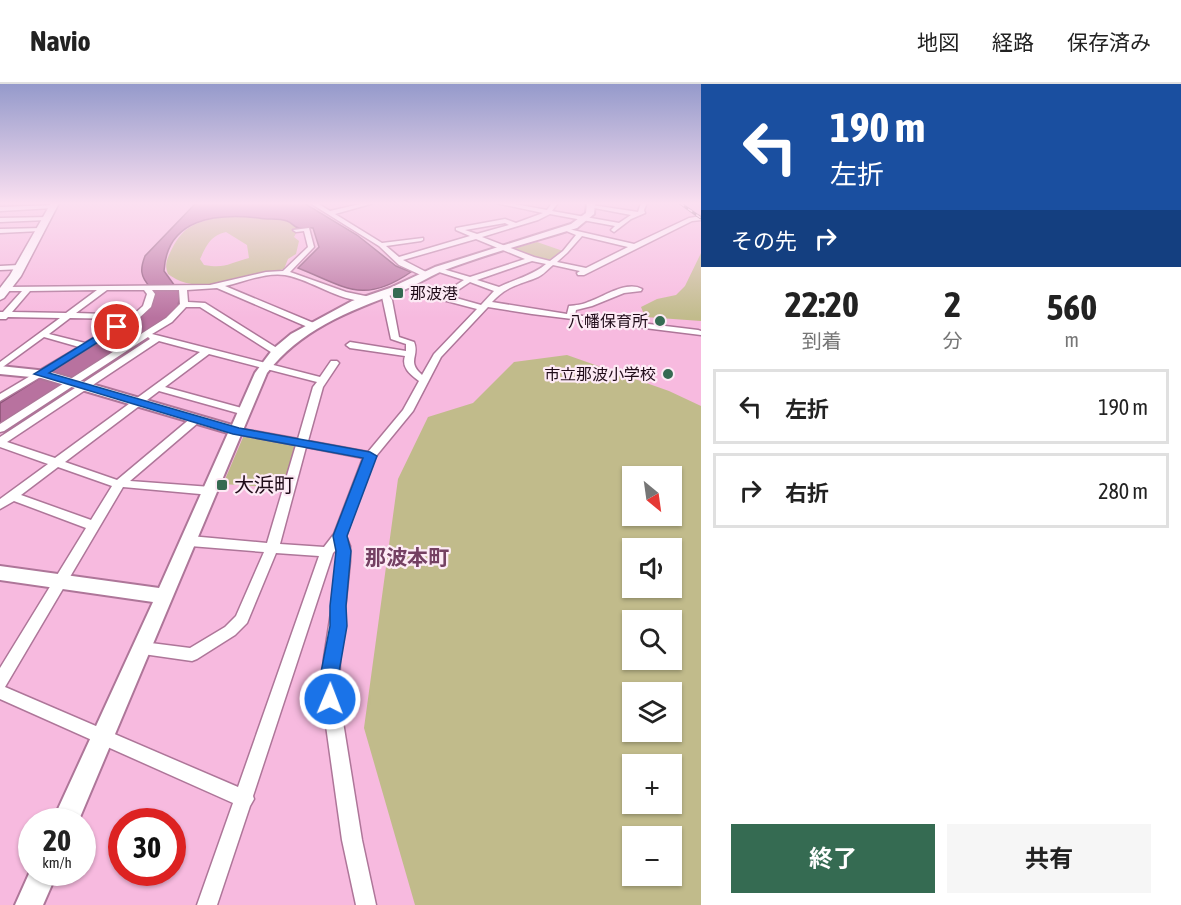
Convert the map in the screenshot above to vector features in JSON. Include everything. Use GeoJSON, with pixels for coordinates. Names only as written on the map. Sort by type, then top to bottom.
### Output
{"type":"FeatureCollection","features":[{"type":"Feature","properties":{"kind":"main road"},"geometry":{"type":"LineString","coordinates":[[2,291],[33,241]]}},
{"type":"Feature","properties":{"kind":"street"},"geometry":{"type":"LineString","coordinates":[[285,273],[311,247],[310,241]]}},
{"type":"Feature","properties":{"kind":"street"},"geometry":{"type":"LineString","coordinates":[[375,241],[398,259],[499,290]]}},
{"type":"Feature","properties":{"kind":"street"},"geometry":{"type":"LineString","coordinates":[[381,245],[406,241]]}},
{"type":"Feature","properties":{"kind":"street"},"geometry":{"type":"LineString","coordinates":[[398,259],[460,241]]}},
{"type":"Feature","properties":{"kind":"street"},"geometry":{"type":"LineString","coordinates":[[486,241],[532,259],[584,272],[648,241]]}},
{"type":"Feature","properties":{"kind":"street"},"geometry":{"type":"LineString","coordinates":[[71,808],[265,366],[295,337],[367,299],[406,285],[432,271],[526,241]]}},
{"type":"Feature","properties":{"kind":"street"},"geometry":{"type":"LineString","coordinates":[[207,905],[245,800],[327,552],[340,536],[370,456],[405,415],[437,356],[499,290],[537,275],[574,241]]}},
{"type":"Feature","properties":{"kind":"street"},"geometry":{"type":"LineString","coordinates":[[616,241],[637,247]]}},
{"type":"Feature","properties":{"kind":"street"},"geometry":{"type":"LineString","coordinates":[[442,297],[469,280],[532,259]]}},
{"type":"Feature","properties":{"kind":"street"},"geometry":{"type":"LineString","coordinates":[[0,268],[19,267]]}},
{"type":"Feature","properties":{"kind":"street"},"geometry":{"type":"LineString","coordinates":[[2,291],[219,286],[266,274],[285,273],[344,294],[367,299]]}},
{"type":"Feature","properties":{"kind":"street"},"geometry":{"type":"LineString","coordinates":[[406,285],[442,297],[485,306],[698,333]]}},
{"type":"Feature","properties":{"kind":"street"},"geometry":{"type":"LineString","coordinates":[[219,286],[313,326]]}},
{"type":"Feature","properties":{"kind":"street"},"geometry":{"type":"LineString","coordinates":[[0,368],[41,334],[105,288]]}},
{"type":"Feature","properties":{"kind":"street"},"geometry":{"type":"LineString","coordinates":[[0,398],[135,317],[149,302],[151,294],[149,288]]}},
{"type":"Feature","properties":{"kind":"street"},"geometry":{"type":"LineString","coordinates":[[181,288],[184,304]]}},
{"type":"Feature","properties":{"kind":"street"},"geometry":{"type":"LineString","coordinates":[[2,316],[28,289]]}},
{"type":"Feature","properties":{"kind":"street"},"geometry":{"type":"LineString","coordinates":[[571,317],[572,308],[594,305],[625,290],[638,289]]}},
{"type":"Feature","properties":{"kind":"street"},"geometry":{"type":"LineString","coordinates":[[384,294],[389,306],[395,339],[410,342],[412,347],[408,361],[412,371],[423,380]]}},
{"type":"Feature","properties":{"kind":"street"},"geometry":{"type":"LineString","coordinates":[[0,442],[75,384],[169,320],[184,304]]}},
{"type":"Feature","properties":{"kind":"street"},"geometry":{"type":"LineString","coordinates":[[184,304],[202,305],[277,352]]}},
{"type":"Feature","properties":{"kind":"street"},"geometry":{"type":"LineString","coordinates":[[2,316],[135,317]]}},
{"type":"Feature","properties":{"kind":"street"},"geometry":{"type":"LineString","coordinates":[[41,334],[86,346]]}},
{"type":"Feature","properties":{"kind":"street"},"geometry":{"type":"LineString","coordinates":[[147,336],[322,380]]}},
{"type":"Feature","properties":{"kind":"street"},"geometry":{"type":"LineString","coordinates":[[0,429],[158,338]]}},
{"type":"Feature","properties":{"kind":"street"},"geometry":{"type":"LineString","coordinates":[[350,345],[363,351],[410,354]]}},
{"type":"Feature","properties":{"kind":"street"},"geometry":{"type":"LineString","coordinates":[[0,505],[207,351]]}},
{"type":"Feature","properties":{"kind":"street"},"geometry":{"type":"LineString","coordinates":[[143,648],[192,655],[230,631],[242,619],[272,547],[322,380],[334,363]]}},
{"type":"Feature","properties":{"kind":"street"},"geometry":{"type":"LineString","coordinates":[[0,368],[41,374],[237,431],[370,456]]}},
{"type":"Feature","properties":{"kind":"street"},"geometry":{"type":"LineString","coordinates":[[158,387],[245,412]]}},
{"type":"Feature","properties":{"kind":"street"},"geometry":{"type":"LineString","coordinates":[[0,682],[119,484],[195,420]]}},
{"type":"Feature","properties":{"kind":"street"},"geometry":{"type":"LineString","coordinates":[[0,442],[119,484],[211,491]]}},
{"type":"Feature","properties":{"kind":"street"},"geometry":{"type":"LineString","coordinates":[[12,496],[93,525]]}},
{"type":"Feature","properties":{"kind":"street"},"geometry":{"type":"LineString","coordinates":[[340,536],[344,551],[338,626],[330,672],[330,699],[353,855],[366,905]]}},
{"type":"Feature","properties":{"kind":"street"},"geometry":{"type":"LineString","coordinates":[[190,541],[327,552]]}},
{"type":"Feature","properties":{"kind":"street"},"geometry":{"type":"LineString","coordinates":[[0,573],[165,596]]}},
{"type":"Feature","properties":{"kind":"street"},"geometry":{"type":"LineString","coordinates":[[0,692],[245,800]]}},
{"type":"Feature","properties":{"kind":"street"},"geometry":{"type":"LineString","coordinates":[[29,905],[37,886]]}},
{"type":"Feature","properties":{"kind":"shaded area"},"geometry":{"type":"Polygon","coordinates":[[[159,241],[173,241],[167,253],[164,271],[180,293],[178,307],[168,318],[0,425],[0,403],[142,314],[150,287],[142,272],[145,256],[159,241]]]}},
{"type":"Feature","properties":{"kind":"shaded area"},"geometry":{"type":"Polygon","coordinates":[[[177,241],[211,241],[200,259],[204,265],[218,266],[249,258],[247,245],[241,241],[299,241],[296,254],[288,259],[284,269],[225,284],[209,285],[180,281],[168,274],[167,260],[177,241]]]}},
{"type":"Feature","properties":{"kind":"shaded area"},"geometry":{"type":"Polygon","coordinates":[[[317,241],[365,241],[396,266],[411,272],[380,288],[354,290],[298,268],[319,247],[317,241]]]}},
{"type":"Feature","properties":{"kind":"shaded area"},"geometry":{"type":"Polygon","coordinates":[[[537,242],[563,251],[547,261],[530,257],[513,249],[537,242]]]}},
{"type":"Feature","properties":{"kind":"shaded area"},"geometry":{"type":"Polygon","coordinates":[[[701,253],[701,321],[645,317],[641,307],[657,299],[676,295],[685,286],[701,253]]]}},
{"type":"Feature","properties":{"kind":"shaded area"},"geometry":{"type":"Polygon","coordinates":[[[567,355],[669,391],[701,406],[701,905],[415,905],[364,728],[398,479],[428,417],[473,403],[514,362],[567,355]]]}},
{"type":"Feature","properties":{"kind":"shaded area"},"geometry":{"type":"Polygon","coordinates":[[[244,435],[296,445],[284,488],[223,484],[244,435]]]}},
{"type":"Feature","properties":{"kind":"place","name":"那波港"},"geometry":{"type":"Point","coordinates":[398,293]}},
{"type":"Feature","properties":{"kind":"place","name":"八幡保育所"},"geometry":{"type":"Point","coordinates":[660,321]}},
{"type":"Feature","properties":{"kind":"place","name":"市立那波小学校"},"geometry":{"type":"Point","coordinates":[668,374]}},
{"type":"Feature","properties":{"kind":"place","name":"大浜町"},"geometry":{"type":"Point","coordinates":[222,485]}},
{"type":"Feature","properties":{"kind":"district","name":"那波本町"},"geometry":{"type":"Point","coordinates":[407,558]}},
{"type":"Feature","properties":{"kind":"route"},"geometry":{"type":"LineString","coordinates":[[117,327],[40,374],[237,431],[370,456],[340,536],[343,540],[344,551],[338,626],[330,672],[330,699]]}}]}
